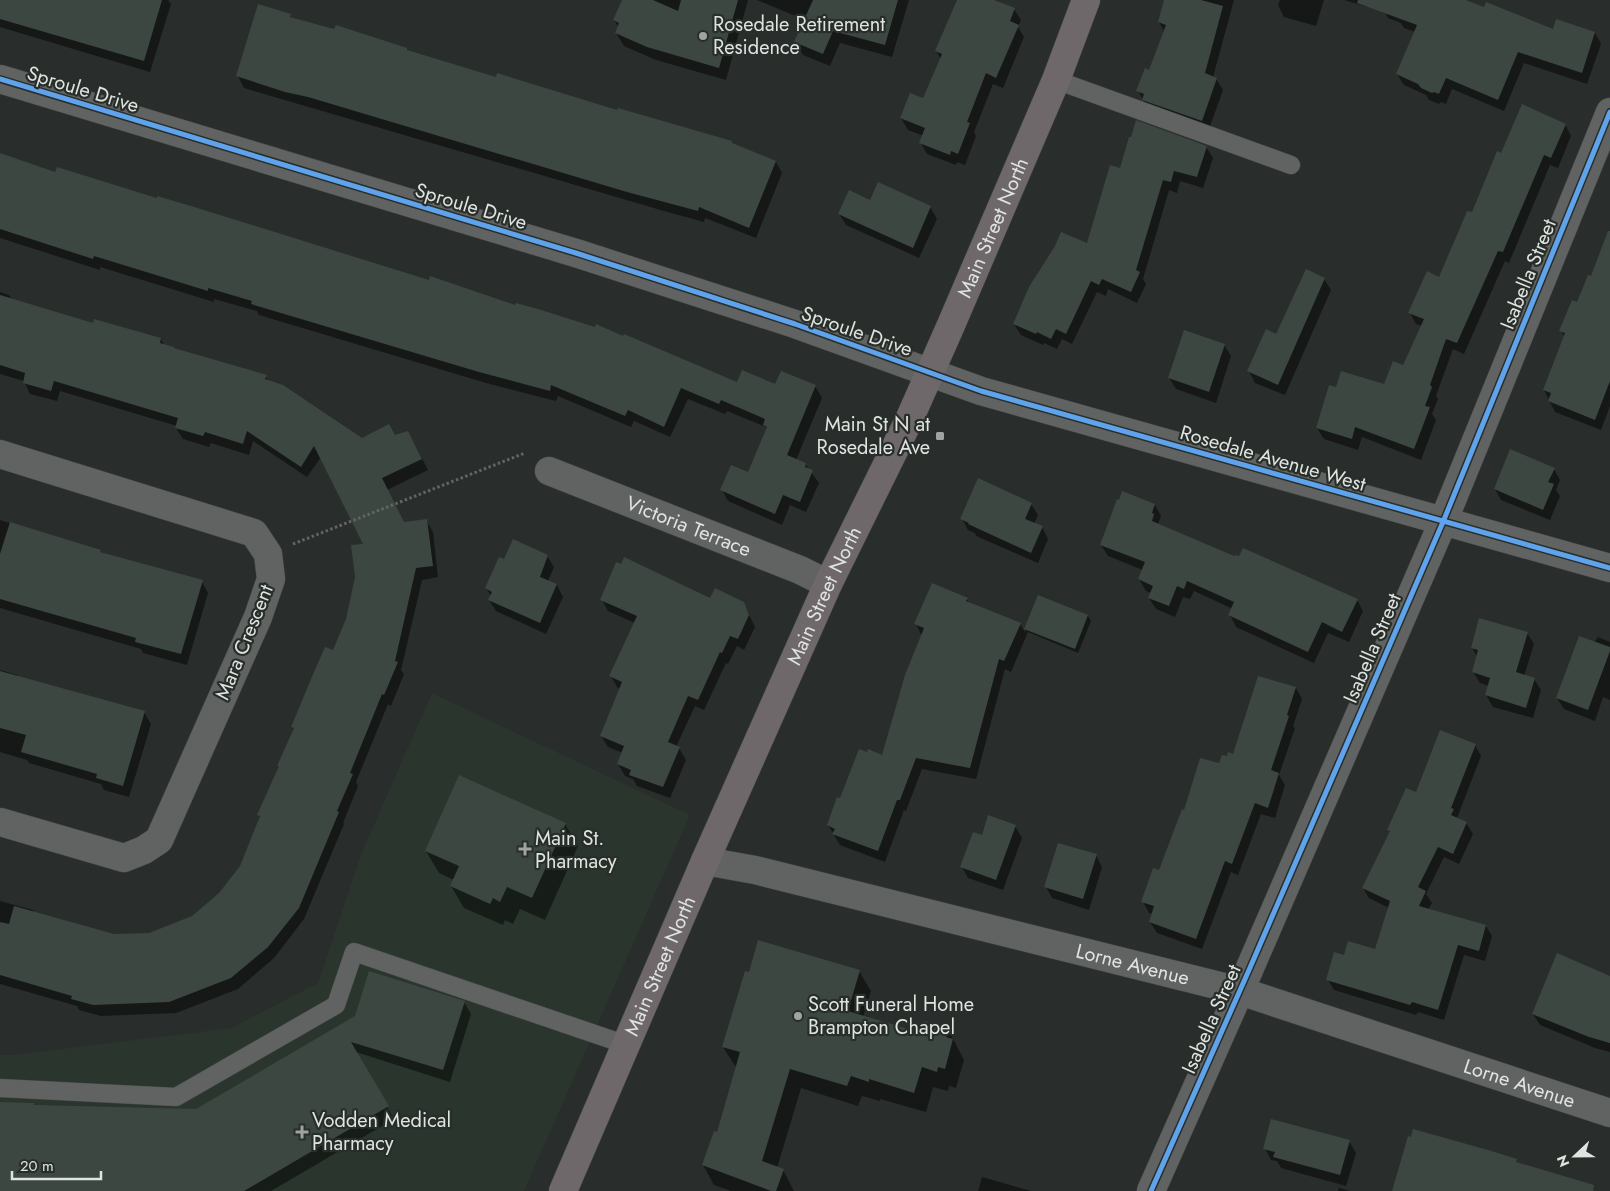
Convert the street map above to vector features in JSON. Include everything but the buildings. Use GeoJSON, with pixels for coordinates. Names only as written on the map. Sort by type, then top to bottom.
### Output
{"type":"FeatureCollection","features":[{"type":"Feature","properties":{"kind":"main road","name":"Main Street North"},"geometry":{"type":"LineString","coordinates":[[563,1191],[828,584],[909,420],[1056,80],[1086,0]]}},
{"type":"Feature","properties":{"kind":"street","name":"Sproule Drive"},"geometry":{"type":"LineString","coordinates":[[0,79],[579,254],[795,324],[930,372]]}},
{"type":"Feature","properties":{"kind":"street","name":"Isabella Street"},"geometry":{"type":"LineString","coordinates":[[1151,1191],[1240,991],[1443,522],[1610,112]]}},
{"type":"Feature","properties":{"kind":"street","name":"Rosedale Avenue West"},"geometry":{"type":"LineString","coordinates":[[930,372],[981,391],[1610,568]]}},
{"type":"Feature","properties":{"kind":"street","name":"Mara Crescent"},"geometry":{"type":"LineString","coordinates":[[0,454],[254,533],[268,554],[271,578],[258,617],[159,840],[144,850],[124,858],[0,822]]}},
{"type":"Feature","properties":{"kind":"street","name":"Victoria Terrace"},"geometry":{"type":"LineString","coordinates":[[549,471],[800,570],[828,584]]}},
{"type":"Feature","properties":{"kind":"street","name":"Lorne Avenue"},"geometry":{"type":"LineString","coordinates":[[705,862],[755,870],[1240,991],[1610,1113]]}},
{"type":"Feature","properties":{"kind":"lane"},"geometry":{"type":"LineString","coordinates":[[1056,80],[1291,165]]}},
{"type":"Feature","properties":{"kind":"lane"},"geometry":{"type":"LineString","coordinates":[[0,1088],[176,1097],[336,1005],[354,952],[628,1045]]}},
{"type":"Feature","properties":{"kind":"path"},"geometry":{"type":"LineString","coordinates":[[268,554],[526,453],[549,471]]}},
{"type":"Feature","properties":{"kind":"shaded area"},"geometry":{"type":"Polygon","coordinates":[[[432,693],[690,815],[524,1191],[0,1191],[0,1055],[13,1055],[231,1028],[318,983],[361,854],[432,693]]]}},
{"type":"Feature","properties":{"kind":"cycle path"},"geometry":{"type":"LineString","coordinates":[[0,79],[579,254],[795,324],[981,391],[1610,568]]}},
{"type":"Feature","properties":{"kind":"cycle path"},"geometry":{"type":"LineString","coordinates":[[1151,1191],[1443,522],[1610,112]]}},
{"type":"Feature","properties":{"kind":"place","name":"Rosedale Retirement Residence"},"geometry":{"type":"Point","coordinates":[703,36]}},
{"type":"Feature","properties":{"kind":"place","name":"Main St N at Rosedale Ave"},"geometry":{"type":"Point","coordinates":[940,436]}},
{"type":"Feature","properties":{"kind":"place","name":"Main St. Pharmacy"},"geometry":{"type":"Point","coordinates":[525,849]}},
{"type":"Feature","properties":{"kind":"place","name":"Scott Funeral Home Brampton Chapel"},"geometry":{"type":"Point","coordinates":[798,1016]}},
{"type":"Feature","properties":{"kind":"place","name":"Vodden Medical Pharmacy"},"geometry":{"type":"Point","coordinates":[302,1132]}}]}
